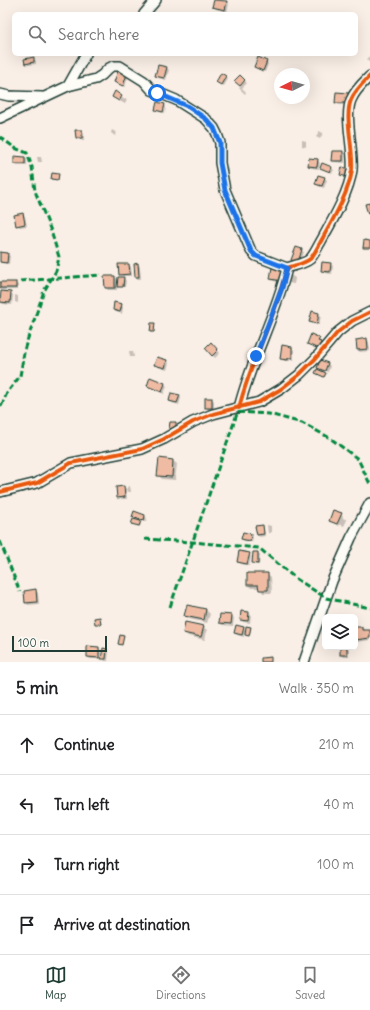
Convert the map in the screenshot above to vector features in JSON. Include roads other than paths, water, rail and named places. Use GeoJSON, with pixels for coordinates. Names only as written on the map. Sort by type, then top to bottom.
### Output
{"type":"FeatureCollection","features":[{"type":"Feature","properties":{"kind":"street"},"geometry":{"type":"LineString","coordinates":[[146,12],[156,0]]}},
{"type":"Feature","properties":{"kind":"street"},"geometry":{"type":"LineString","coordinates":[[68,86],[85,56]]}},
{"type":"Feature","properties":{"kind":"street"},"geometry":{"type":"LineString","coordinates":[[0,118],[68,86],[96,79],[113,66],[120,66],[144,81],[152,90],[176,100],[206,119],[214,128],[220,143],[220,163],[227,194],[251,251],[256,256],[287,268],[311,258],[330,225],[349,184],[352,170],[349,112],[351,101],[358,88],[370,76]]}},
{"type":"Feature","properties":{"kind":"street"},"geometry":{"type":"LineString","coordinates":[[0,94],[3,96],[16,97],[43,97]]}},
{"type":"Feature","properties":{"kind":"street"},"geometry":{"type":"LineString","coordinates":[[239,408],[245,386],[282,288],[287,268]]}},
{"type":"Feature","properties":{"kind":"street"},"geometry":{"type":"LineString","coordinates":[[0,492],[36,483],[71,463],[142,449],[164,439],[193,422],[213,414],[259,402],[281,389],[299,375],[338,332],[352,321],[370,312]]}},
{"type":"Feature","properties":{"kind":"street"},"geometry":{"type":"LineString","coordinates":[[304,662],[332,582],[351,538],[370,503]]}}]}
